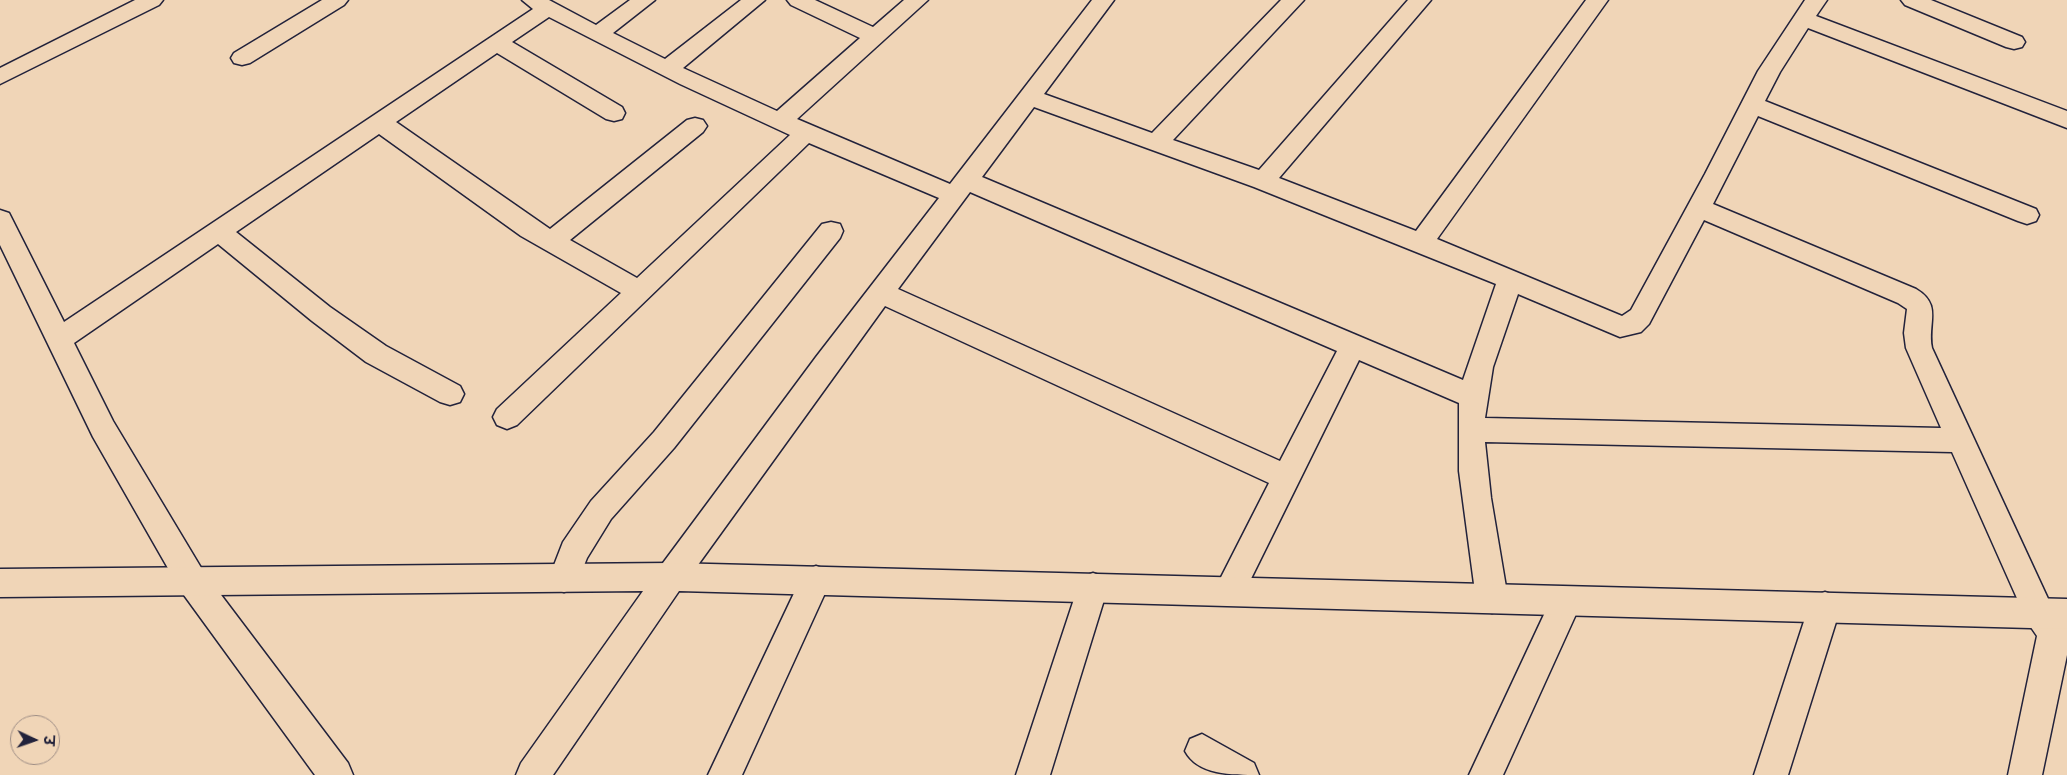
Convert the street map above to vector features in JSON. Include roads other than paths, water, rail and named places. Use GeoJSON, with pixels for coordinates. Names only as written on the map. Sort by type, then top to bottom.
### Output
{"type":"FeatureCollection","features":[{"type":"Feature","properties":{"kind":"street"},"geometry":{"type":"LineString","coordinates":[[0,77],[152,0]]}},
{"type":"Feature","properties":{"kind":"street"},"geometry":{"type":"LineString","coordinates":[[242,58],[338,0]]}},
{"type":"Feature","properties":{"kind":"street"},"geometry":{"type":"LineString","coordinates":[[598,34],[644,0]]}},
{"type":"Feature","properties":{"kind":"street"},"geometry":{"type":"LineString","coordinates":[[667,69],[754,0]]}},
{"type":"Feature","properties":{"kind":"street"},"geometry":{"type":"LineString","coordinates":[[798,0],[875,37]]}},
{"type":"Feature","properties":{"kind":"street"},"geometry":{"type":"LineString","coordinates":[[779,122],[917,0]]}},
{"type":"Feature","properties":{"kind":"street"},"geometry":{"type":"LineString","coordinates":[[532,775],[670,577],[880,292],[1103,0]]}},
{"type":"Feature","properties":{"kind":"street"},"geometry":{"type":"LineString","coordinates":[[1156,143],[1293,0]]}},
{"type":"Feature","properties":{"kind":"street"},"geometry":{"type":"LineString","coordinates":[[1263,180],[1420,0]]}},
{"type":"Feature","properties":{"kind":"street"},"geometry":{"type":"LineString","coordinates":[[1421,243],[1597,0]]}},
{"type":"Feature","properties":{"kind":"street"},"geometry":{"type":"LineString","coordinates":[[1912,0],[2014,42]]}},
{"type":"Feature","properties":{"kind":"street"},"geometry":{"type":"LineString","coordinates":[[59,339],[497,43],[540,4],[667,69],[805,134],[960,188],[1353,346],[1473,397]]}},
{"type":"Feature","properties":{"kind":"street"},"geometry":{"type":"LineString","coordinates":[[1028,97],[1263,180],[1421,243],[1620,327],[1632,325],[1640,317],[1699,208],[1769,70],[1810,9],[2067,120]]}},
{"type":"Feature","properties":{"kind":"street"},"geometry":{"type":"LineString","coordinates":[[497,43],[614,113]]}},
{"type":"Feature","properties":{"kind":"street"},"geometry":{"type":"LineString","coordinates":[[1752,106],[2028,215]]}},
{"type":"Feature","properties":{"kind":"street"},"geometry":{"type":"LineString","coordinates":[[379,122],[478,194],[551,242],[639,291]]}},
{"type":"Feature","properties":{"kind":"street"},"geometry":{"type":"LineString","coordinates":[[551,242],[695,126]]}},
{"type":"Feature","properties":{"kind":"street"},"geometry":{"type":"LineString","coordinates":[[507,417],[805,134]]}},
{"type":"Feature","properties":{"kind":"street"},"geometry":{"type":"LineString","coordinates":[[1699,208],[1915,301],[1922,312],[1918,322],[1919,348],[1961,440],[2057,625],[2025,775]]}},
{"type":"Feature","properties":{"kind":"street"},"geometry":{"type":"LineString","coordinates":[[0,219],[103,429],[192,581],[336,775]]}},
{"type":"Feature","properties":{"kind":"street"},"geometry":{"type":"LineString","coordinates":[[218,231],[321,314],[368,348],[450,394]]}},
{"type":"Feature","properties":{"kind":"street"},"geometry":{"type":"LineString","coordinates":[[564,578],[574,552],[601,510],[664,440],[831,231]]}},
{"type":"Feature","properties":{"kind":"street"},"geometry":{"type":"LineString","coordinates":[[1492,599],[1474,473],[1473,397],[1488,341],[1510,280]]}},
{"type":"Feature","properties":{"kind":"street"},"geometry":{"type":"LineString","coordinates":[[880,292],[1287,478]]}},
{"type":"Feature","properties":{"kind":"street"},"geometry":{"type":"LineString","coordinates":[[1229,591],[1353,346]]}},
{"type":"Feature","properties":{"kind":"street"},"geometry":{"type":"LineString","coordinates":[[1472,430],[1961,440]]}},
{"type":"Feature","properties":{"kind":"street"},"geometry":{"type":"LineString","coordinates":[[0,583],[670,577],[1824,606],[2057,625]]}},
{"type":"Feature","properties":{"kind":"street"},"geometry":{"type":"LineString","coordinates":[[725,775],[816,580]]}},
{"type":"Feature","properties":{"kind":"street"},"geometry":{"type":"LineString","coordinates":[[1033,775],[1093,587]]}},
{"type":"Feature","properties":{"kind":"street"},"geometry":{"type":"LineString","coordinates":[[1486,775],[1566,601]]}},
{"type":"Feature","properties":{"kind":"street"},"geometry":{"type":"LineString","coordinates":[[1771,775],[1824,606]]}},
{"type":"Feature","properties":{"kind":"street"},"geometry":{"type":"LineString","coordinates":[[1202,751],[1242,775]]}}]}
